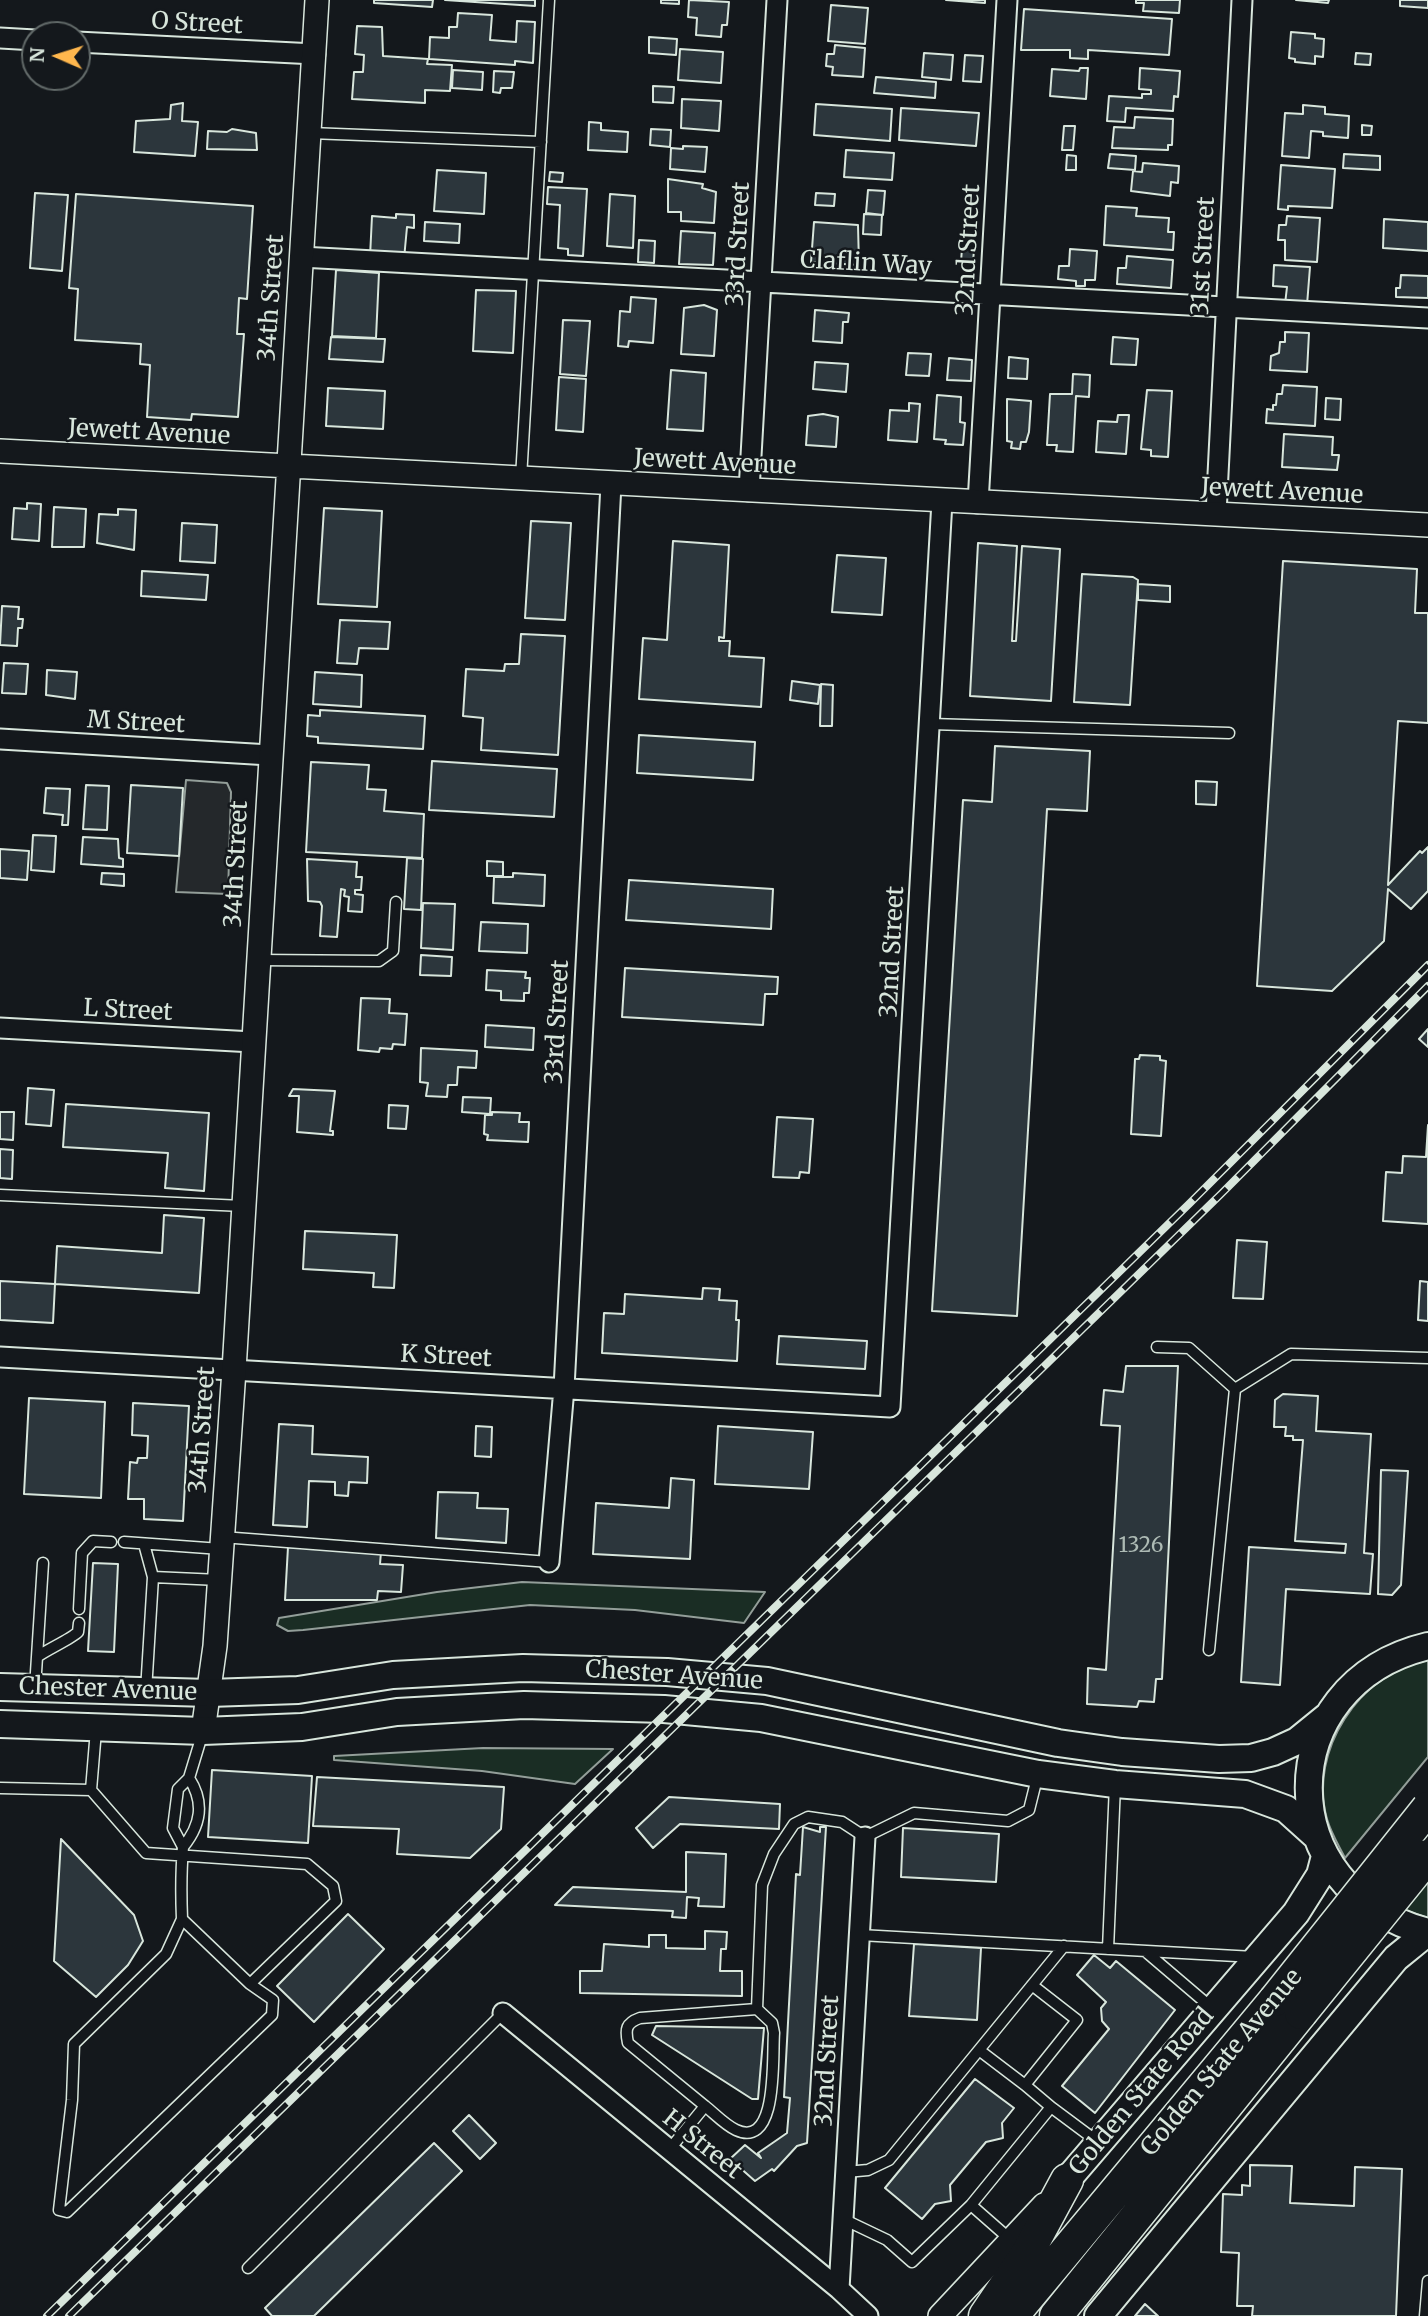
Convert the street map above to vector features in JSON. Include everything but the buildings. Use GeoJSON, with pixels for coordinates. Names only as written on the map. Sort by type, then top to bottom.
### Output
{"type":"FeatureCollection","features":[{"type":"Feature","properties":{"kind":"highway","name":"Golden State Avenue"},"geometry":{"type":"LineString","coordinates":[[1056,2316],[1288,2006],[1428,1808]]}},
{"type":"Feature","properties":{"kind":"highway","name":"Golden State Avenue"},"geometry":{"type":"LineString","coordinates":[[1012,2316],[1288,2006],[1428,1856]]}},
{"type":"Feature","properties":{"kind":"highway"},"geometry":{"type":"LineString","coordinates":[[985,2316],[1027,2254],[1067,2180]]}},
{"type":"Feature","properties":{"kind":"main road"},"geometry":{"type":"LineString","coordinates":[[1321,1846],[1309,1805],[1309,1774],[1316,1743],[1329,1715],[1343,1695],[1380,1663],[1428,1646]]}},
{"type":"Feature","properties":{"kind":"main road","name":"Chester Avenue"},"geometry":{"type":"LineString","coordinates":[[0,1687],[209,1693],[298,1690],[393,1675],[510,1669],[667,1672],[767,1681],[1058,1743],[1122,1752],[1219,1759],[1251,1758],[1273,1752],[1297,1741],[1329,1715]]}},
{"type":"Feature","properties":{"kind":"main road","name":"Chester Avenue"},"geometry":{"type":"LineString","coordinates":[[0,1724],[203,1731],[302,1727],[397,1712],[498,1707],[664,1709],[761,1718],[1038,1774],[1256,1797],[1286,1809],[1321,1846],[1357,1898],[1402,1925],[1428,1932]]}},
{"type":"Feature","properties":{"kind":"main road","name":"Golden State Road"},"geometry":{"type":"LineString","coordinates":[[1067,2180],[1312,1890],[1321,1846]]}},
{"type":"Feature","properties":{"kind":"main road"},"geometry":{"type":"LineString","coordinates":[[1098,2316],[1396,1958],[1428,1932]]}},
{"type":"Feature","properties":{"kind":"street","name":"34th Street"},"geometry":{"type":"LineString","coordinates":[[203,1731],[219,1580],[234,1370],[286,467],[317,0]]}},
{"type":"Feature","properties":{"kind":"street","name":"33rd Street"},"geometry":{"type":"LineString","coordinates":[[749,491],[777,0]]}},
{"type":"Feature","properties":{"kind":"street","name":"32nd Street"},"geometry":{"type":"LineString","coordinates":[[978,503],[1007,0]]}},
{"type":"Feature","properties":{"kind":"street","name":"31st Street"},"geometry":{"type":"LineString","coordinates":[[1216,514],[1242,0]]}},
{"type":"Feature","properties":{"kind":"street"},"geometry":{"type":"LineString","coordinates":[[0,38],[21,39]]}},
{"type":"Feature","properties":{"kind":"street","name":"O Street"},"geometry":{"type":"LineString","coordinates":[[91,43],[315,54]]}},
{"type":"Feature","properties":{"kind":"street","name":"Claflin Way"},"geometry":{"type":"LineString","coordinates":[[301,257],[1428,318]]}},
{"type":"Feature","properties":{"kind":"street","name":"Jewett Avenue"},"geometry":{"type":"LineString","coordinates":[[0,451],[1428,525]]}},
{"type":"Feature","properties":{"kind":"street","name":"33rd Street"},"geometry":{"type":"LineString","coordinates":[[549,1562],[564,1388],[611,484]]}},
{"type":"Feature","properties":{"kind":"street","name":"32nd Street"},"geometry":{"type":"LineString","coordinates":[[890,1407],[932,724],[942,501]]}},
{"type":"Feature","properties":{"kind":"street","name":"M Street"},"geometry":{"type":"LineString","coordinates":[[0,739],[270,755]]}},
{"type":"Feature","properties":{"kind":"street","name":"L Street"},"geometry":{"type":"LineString","coordinates":[[0,1028],[253,1042]]}},
{"type":"Feature","properties":{"kind":"street","name":"K Street"},"geometry":{"type":"LineString","coordinates":[[0,1357],[890,1407]]}},
{"type":"Feature","properties":{"kind":"street","name":"32nd Street"},"geometry":{"type":"LineString","coordinates":[[839,2289],[865,1837]]}},
{"type":"Feature","properties":{"kind":"street","name":"H Street"},"geometry":{"type":"LineString","coordinates":[[503,2013],[839,2289],[868,2316]]}},
{"type":"Feature","properties":{"kind":"street","name":"Golden State Road"},"geometry":{"type":"LineString","coordinates":[[940,2316],[1067,2180]]}},
{"type":"Feature","properties":{"kind":"lane"},"geometry":{"type":"LineString","coordinates":[[521,480],[549,0]]}},
{"type":"Feature","properties":{"kind":"lane"},"geometry":{"type":"LineString","coordinates":[[309,133],[541,142]]}},
{"type":"Feature","properties":{"kind":"lane"},"geometry":{"type":"LineString","coordinates":[[932,724],[1229,733]]}},
{"type":"Feature","properties":{"kind":"lane"},"geometry":{"type":"LineString","coordinates":[[258,960],[379,961],[393,951],[396,902]]}},
{"type":"Feature","properties":{"kind":"lane"},"geometry":{"type":"LineString","coordinates":[[0,1195],[244,1206]]}},
{"type":"Feature","properties":{"kind":"lane"},"geometry":{"type":"LineString","coordinates":[[1157,1347],[1189,1348],[1235,1389]]}},
{"type":"Feature","properties":{"kind":"lane"},"geometry":{"type":"LineString","coordinates":[[1235,1389],[1292,1354],[1428,1358]]}},
{"type":"Feature","properties":{"kind":"lane"},"geometry":{"type":"LineString","coordinates":[[1209,1650],[1235,1389]]}},
{"type":"Feature","properties":{"kind":"lane"},"geometry":{"type":"LineString","coordinates":[[79,1609],[82,1553],[93,1541],[111,1542]]}},
{"type":"Feature","properties":{"kind":"lane"},"geometry":{"type":"LineString","coordinates":[[124,1542],[222,1543],[549,1562]]}},
{"type":"Feature","properties":{"kind":"lane"},"geometry":{"type":"LineString","coordinates":[[144,1544],[153,1577],[146,1692]]}},
{"type":"Feature","properties":{"kind":"lane"},"geometry":{"type":"LineString","coordinates":[[35,1688],[43,1563]]}},
{"type":"Feature","properties":{"kind":"lane"},"geometry":{"type":"LineString","coordinates":[[153,1577],[219,1580]]}},
{"type":"Feature","properties":{"kind":"lane"},"geometry":{"type":"LineString","coordinates":[[37,1657],[57,1643],[73,1638],[78,1632],[79,1623]]}},
{"type":"Feature","properties":{"kind":"lane"},"geometry":{"type":"LineString","coordinates":[[96,1728],[91,1790],[146,1853],[182,1852],[307,1864],[333,1886],[336,1900],[250,1984]]}},
{"type":"Feature","properties":{"kind":"lane"},"geometry":{"type":"LineString","coordinates":[[182,1919],[250,1984],[273,2000],[272,2015],[66,2212],[59,2210],[72,2100],[74,2044],[166,1954],[182,1919],[182,1852],[173,1828],[178,1789],[190,1778],[203,1731]]}},
{"type":"Feature","properties":{"kind":"lane"},"geometry":{"type":"LineString","coordinates":[[757,2009],[640,2018],[630,2022],[625,2031],[628,2043],[737,2131],[751,2133],[761,2128],[768,2116],[774,2033],[772,2024],[757,2009],[762,1885],[774,1854],[794,1824],[808,1817],[842,1822],[865,1837],[914,1813],[1008,1821],[1029,1811],[1038,1774]]}},
{"type":"Feature","properties":{"kind":"lane"},"geometry":{"type":"LineString","coordinates":[[182,1852],[196,1831],[200,1794],[190,1778]]}},
{"type":"Feature","properties":{"kind":"lane"},"geometry":{"type":"LineString","coordinates":[[1108,1949],[1115,1784]]}},
{"type":"Feature","properties":{"kind":"lane"},"geometry":{"type":"LineString","coordinates":[[0,1788],[91,1790]]}},
{"type":"Feature","properties":{"kind":"lane"},"geometry":{"type":"LineString","coordinates":[[860,1935],[1258,1957]]}},
{"type":"Feature","properties":{"kind":"lane"},"geometry":{"type":"LineString","coordinates":[[846,2172],[868,2170],[889,2160],[1064,1946]]}},
{"type":"Feature","properties":{"kind":"lane"},"geometry":{"type":"LineString","coordinates":[[1144,1951],[1213,2009]]}},
{"type":"Feature","properties":{"kind":"lane"},"geometry":{"type":"LineString","coordinates":[[1025,2085],[1077,2020],[1032,1985]]}},
{"type":"Feature","properties":{"kind":"lane"},"geometry":{"type":"LineString","coordinates":[[248,2268],[503,2013]]}},
{"type":"Feature","properties":{"kind":"lane"},"geometry":{"type":"LineString","coordinates":[[979,2050],[1098,2142]]}},
{"type":"Feature","properties":{"kind":"lane"},"geometry":{"type":"LineString","coordinates":[[669,2150],[705,2106]]}},
{"type":"Feature","properties":{"kind":"lane"},"geometry":{"type":"LineString","coordinates":[[843,2219],[887,2240],[912,2262],[971,2205],[1051,2107]]}},
{"type":"Feature","properties":{"kind":"lane"},"geometry":{"type":"LineString","coordinates":[[971,2205],[1012,2241]]}},
{"type":"Feature","properties":{"kind":"lane"},"geometry":{"type":"LineString","coordinates":[[1425,2316],[1428,2281]]}},
{"type":"Feature","properties":{"kind":"green space"},"geometry":{"type":"Polygon","coordinates":[[[522,1582],[765,1592],[744,1623],[635,1610],[530,1605],[303,1630],[288,1631],[277,1625],[279,1618],[437,1592],[522,1582]]]}},
{"type":"Feature","properties":{"kind":"green space"},"geometry":{"type":"Polygon","coordinates":[[[1428,1660],[1428,1757],[1345,1858],[1327,1819],[1323,1793],[1325,1767],[1332,1742],[1344,1719],[1361,1698],[1380,1681],[1403,1668],[1428,1660]]]}},
{"type":"Feature","properties":{"kind":"green space"},"geometry":{"type":"Polygon","coordinates":[[[483,1748],[613,1749],[575,1784],[482,1771],[334,1760],[334,1756],[483,1748]]]}},
{"type":"Feature","properties":{"kind":"green space"},"geometry":{"type":"Polygon","coordinates":[[[1428,1873],[1428,1918],[1399,1908],[1428,1873]]]}},
{"type":"Feature","properties":{"kind":"shaded area"},"geometry":{"type":"Polygon","coordinates":[[[186,780],[227,783],[231,792],[228,894],[176,892],[186,780]]]}},
{"type":"Feature","properties":{"kind":"railway"},"geometry":{"type":"LineString","coordinates":[[47,2316],[1190,1203],[1428,965]]}},
{"type":"Feature","properties":{"kind":"railway"},"geometry":{"type":"LineString","coordinates":[[69,2316],[1221,1194],[1428,986]]}}]}
